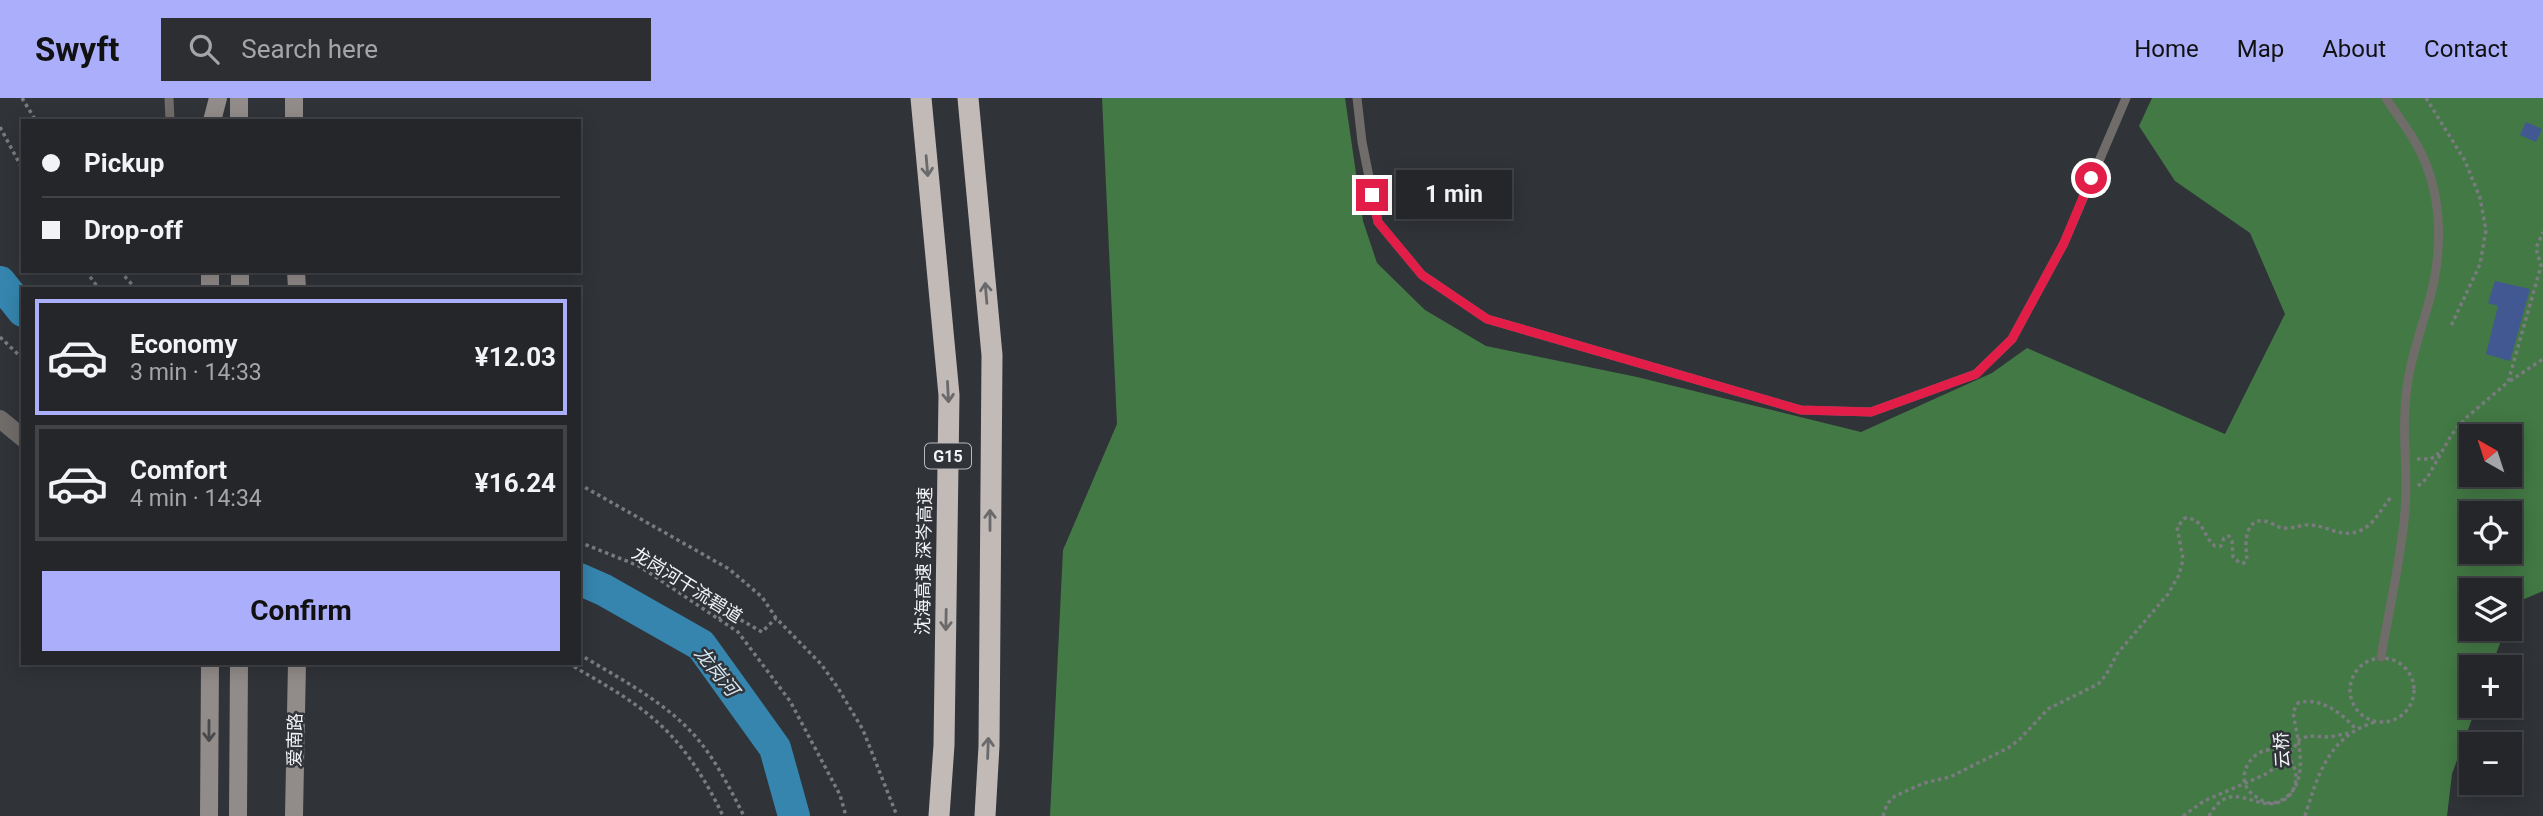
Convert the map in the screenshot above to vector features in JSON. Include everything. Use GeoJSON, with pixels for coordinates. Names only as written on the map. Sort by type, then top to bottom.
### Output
{"type":"FeatureCollection","features":[{"type":"Feature","properties":{"kind":"highway","name":"沈海高速 深岑高速"},"geometry":{"type":"LineString","coordinates":[[921,98],[949,395],[944,746],[939,816]]}},
{"type":"Feature","properties":{"kind":"highway","name":"G15"},"geometry":{"type":"LineString","coordinates":[[968,98],[992,355],[989,746],[985,816]]}},
{"type":"Feature","properties":{"kind":"main road"},"geometry":{"type":"LineString","coordinates":[[213,119],[218,98]]}},
{"type":"Feature","properties":{"kind":"main road"},"geometry":{"type":"LineString","coordinates":[[239,98],[239,119]]}},
{"type":"Feature","properties":{"kind":"main road"},"geometry":{"type":"LineString","coordinates":[[294,98],[294,119]]}},
{"type":"Feature","properties":{"kind":"main road"},"geometry":{"type":"LineString","coordinates":[[209,816],[210,665]]}},
{"type":"Feature","properties":{"kind":"main road"},"geometry":{"type":"LineString","coordinates":[[238,816],[239,665]]}},
{"type":"Feature","properties":{"kind":"main road","name":"爱南路"},"geometry":{"type":"LineString","coordinates":[[294,816],[297,665]]}},
{"type":"Feature","properties":{"kind":"street"},"geometry":{"type":"LineString","coordinates":[[0,419],[21,436]]}},
{"type":"Feature","properties":{"kind":"lane"},"geometry":{"type":"LineString","coordinates":[[169,98],[170,119]]}},
{"type":"Feature","properties":{"kind":"lane"},"geometry":{"type":"LineString","coordinates":[[1357,98],[1362,142],[1378,222],[1422,275],[1487,319],[1801,410],[1871,412],[1976,374],[2012,339],[2064,243],[2126,98]]}},
{"type":"Feature","properties":{"kind":"lane"},"geometry":{"type":"LineString","coordinates":[[2381,657],[2400,555],[2406,490],[2406,398],[2415,342],[2434,282],[2438,251],[2437,210],[2430,177],[2418,146],[2386,98]]}},
{"type":"Feature","properties":{"kind":"path"},"geometry":{"type":"LineString","coordinates":[[22,98],[35,119]]}},
{"type":"Feature","properties":{"kind":"path"},"geometry":{"type":"LineString","coordinates":[[2426,98],[2465,161],[2480,198],[2486,230],[2480,264],[2451,326]]}},
{"type":"Feature","properties":{"kind":"path"},"geometry":{"type":"LineString","coordinates":[[0,127],[21,166]]}},
{"type":"Feature","properties":{"kind":"path"},"geometry":{"type":"LineString","coordinates":[[2508,382],[2542,267],[2536,248],[2543,232]]}},
{"type":"Feature","properties":{"kind":"path"},"geometry":{"type":"LineString","coordinates":[[122,273],[134,287]]}},
{"type":"Feature","properties":{"kind":"path"},"geometry":{"type":"LineString","coordinates":[[0,337],[21,357]]}},
{"type":"Feature","properties":{"kind":"path"},"geometry":{"type":"LineString","coordinates":[[1883,816],[1887,804],[1895,796],[1924,783],[1950,777],[2008,748],[2048,709],[2098,684],[2117,654],[2168,594],[2179,575],[2183,559],[2177,527],[2185,518],[2198,522],[2215,546],[2221,546],[2224,538],[2229,536],[2233,557],[2241,563],[2248,559],[2245,539],[2247,532],[2261,520],[2282,528],[2311,525],[2349,534],[2369,526],[2395,493],[2419,486],[2427,478],[2452,433],[2467,417],[2508,382],[2543,359]]}},
{"type":"Feature","properties":{"kind":"path"},"geometry":{"type":"LineString","coordinates":[[2406,453],[2423,460],[2431,459],[2440,453]]}},
{"type":"Feature","properties":{"kind":"path"},"geometry":{"type":"LineString","coordinates":[[581,485],[729,569],[762,597],[776,618],[821,664],[838,688],[863,730],[897,816]]}},
{"type":"Feature","properties":{"kind":"path","name":"龙岗河干流碧道"},"geometry":{"type":"LineString","coordinates":[[581,543],[639,566],[738,632],[790,701],[840,795],[846,816]]}},
{"type":"Feature","properties":{"kind":"path"},"geometry":{"type":"LineString","coordinates":[[719,619],[725,611],[762,632],[776,618]]}},
{"type":"Feature","properties":{"kind":"path"},"geometry":{"type":"LineString","coordinates":[[581,655],[653,698],[699,741],[727,783],[744,816]]}},
{"type":"Feature","properties":{"kind":"path"},"geometry":{"type":"LineString","coordinates":[[2183,816],[2204,801],[2264,775],[2278,766],[2299,740],[2308,736],[2330,737],[2375,722],[2393,721],[2408,710],[2415,693],[2412,675],[2399,662],[2381,657],[2363,663],[2352,678],[2350,696],[2359,713],[2375,722]]}},
{"type":"Feature","properties":{"kind":"path"},"geometry":{"type":"LineString","coordinates":[[571,665],[651,716],[673,738],[702,777],[723,816]]}},
{"type":"Feature","properties":{"kind":"path","name":"云桥"},"geometry":{"type":"LineString","coordinates":[[2209,816],[2222,800],[2242,796],[2270,804],[2281,802],[2291,794],[2296,783],[2296,772],[2293,764],[2278,751],[2268,750],[2250,759],[2243,775],[2245,786],[2251,794],[2260,799],[2270,803],[2281,801],[2290,794],[2296,783],[2300,767],[2293,712],[2298,703],[2312,702],[2337,710],[2356,729]]}},
{"type":"Feature","properties":{"kind":"path"},"geometry":{"type":"LineString","coordinates":[[2305,816],[2321,769],[2348,733]]}},
{"type":"Feature","properties":{"kind":"green space"},"geometry":{"type":"Polygon","coordinates":[[[1102,98],[1345,98],[1363,221],[1377,263],[1425,310],[1486,346],[1637,377],[1861,432],[1992,373],[2027,348],[2225,434],[2285,314],[2250,233],[2175,181],[2139,126],[2152,98],[2543,98],[2543,591],[2522,600],[2522,578],[2459,578],[2459,641],[2501,641],[2496,655],[2459,655],[2459,718],[2472,718],[2467,732],[2459,732],[2459,755],[2452,774],[2447,816],[1050,816],[1063,550],[1117,424],[1102,98]]]}},
{"type":"Feature","properties":{"kind":"building"},"geometry":{"type":"Polygon","coordinates":[[[2526,122],[2542,129],[2536,142],[2520,135],[2526,122]]]}},
{"type":"Feature","properties":{"kind":"building"},"geometry":{"type":"Polygon","coordinates":[[[2495,281],[2530,289],[2510,361],[2486,354],[2498,306],[2488,303],[2495,281]]]}},
{"type":"Feature","properties":{"kind":"waterway","name":"龙岗河"},"geometry":{"type":"LineString","coordinates":[[0,282],[21,308]]}},
{"type":"Feature","properties":{"kind":"waterway","name":"龙岗河"},"geometry":{"type":"LineString","coordinates":[[581,580],[701,645],[775,748],[794,816]]}},
{"type":"Feature","properties":{"kind":"route"},"geometry":{"type":"LineString","coordinates":[[1372,195],[1378,222],[1422,275],[1487,319],[1801,410],[1871,412],[1976,374],[2012,339],[2064,243],[2091,178]]}}]}
